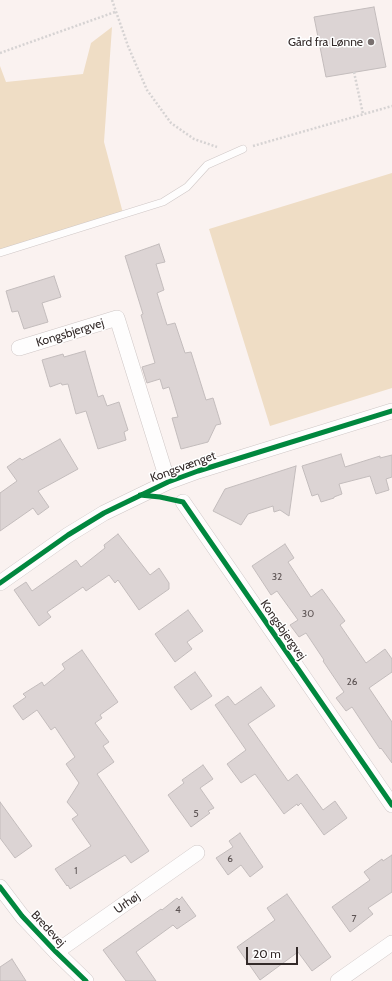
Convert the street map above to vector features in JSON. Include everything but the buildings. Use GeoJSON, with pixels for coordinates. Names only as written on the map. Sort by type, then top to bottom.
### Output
{"type":"FeatureCollection","features":[{"type":"Feature","properties":{"kind":"street","name":"Kongsbjergvej"},"geometry":{"type":"LineString","coordinates":[[19,348],[117,318],[168,482]]}},
{"type":"Feature","properties":{"kind":"street","name":"Kongsvænget"},"geometry":{"type":"LineString","coordinates":[[0,583],[68,535],[104,513],[168,482],[198,471],[392,411]]}},
{"type":"Feature","properties":{"kind":"street","name":"Kongsbjergvej"},"geometry":{"type":"LineString","coordinates":[[183,502],[392,805]]}},
{"type":"Feature","properties":{"kind":"street","name":"Urhøj"},"geometry":{"type":"LineString","coordinates":[[56,952],[198,853]]}},
{"type":"Feature","properties":{"kind":"street","name":"Bredevej"},"geometry":{"type":"LineString","coordinates":[[0,887],[22,916],[86,981]]}},
{"type":"Feature","properties":{"kind":"street"},"geometry":{"type":"LineString","coordinates":[[338,981],[392,943]]}},
{"type":"Feature","properties":{"kind":"lane"},"geometry":{"type":"LineString","coordinates":[[0,253],[163,202],[187,187],[207,165],[243,149]]}},
{"type":"Feature","properties":{"kind":"path"},"geometry":{"type":"LineString","coordinates":[[112,0],[128,46],[147,90],[171,123],[194,139],[214,146],[243,149],[392,106]]}},
{"type":"Feature","properties":{"kind":"path"},"geometry":{"type":"LineString","coordinates":[[0,53],[115,12]]}},
{"type":"Feature","properties":{"kind":"path"},"geometry":{"type":"LineString","coordinates":[[354,72],[363,114]]}},
{"type":"Feature","properties":{"kind":"shaded area"},"geometry":{"type":"Polygon","coordinates":[[[112,27],[104,142],[124,217],[0,255],[0,66],[6,82],[83,74],[91,43],[112,27]]]}},
{"type":"Feature","properties":{"kind":"shaded area"},"geometry":{"type":"Polygon","coordinates":[[[392,173],[392,388],[270,426],[209,229],[392,173]]]}},
{"type":"Feature","properties":{"kind":"cycle path"},"geometry":{"type":"LineString","coordinates":[[0,583],[68,535],[104,513],[168,482],[198,471],[392,411]]}},
{"type":"Feature","properties":{"kind":"cycle path"},"geometry":{"type":"LineString","coordinates":[[140,495],[160,497],[183,502],[392,805]]}},
{"type":"Feature","properties":{"kind":"cycle path"},"geometry":{"type":"LineString","coordinates":[[0,887],[22,916],[86,981]]}},
{"type":"Feature","properties":{"kind":"place","name":"Gård fra Lønne"},"geometry":{"type":"Point","coordinates":[371,42]}}]}
